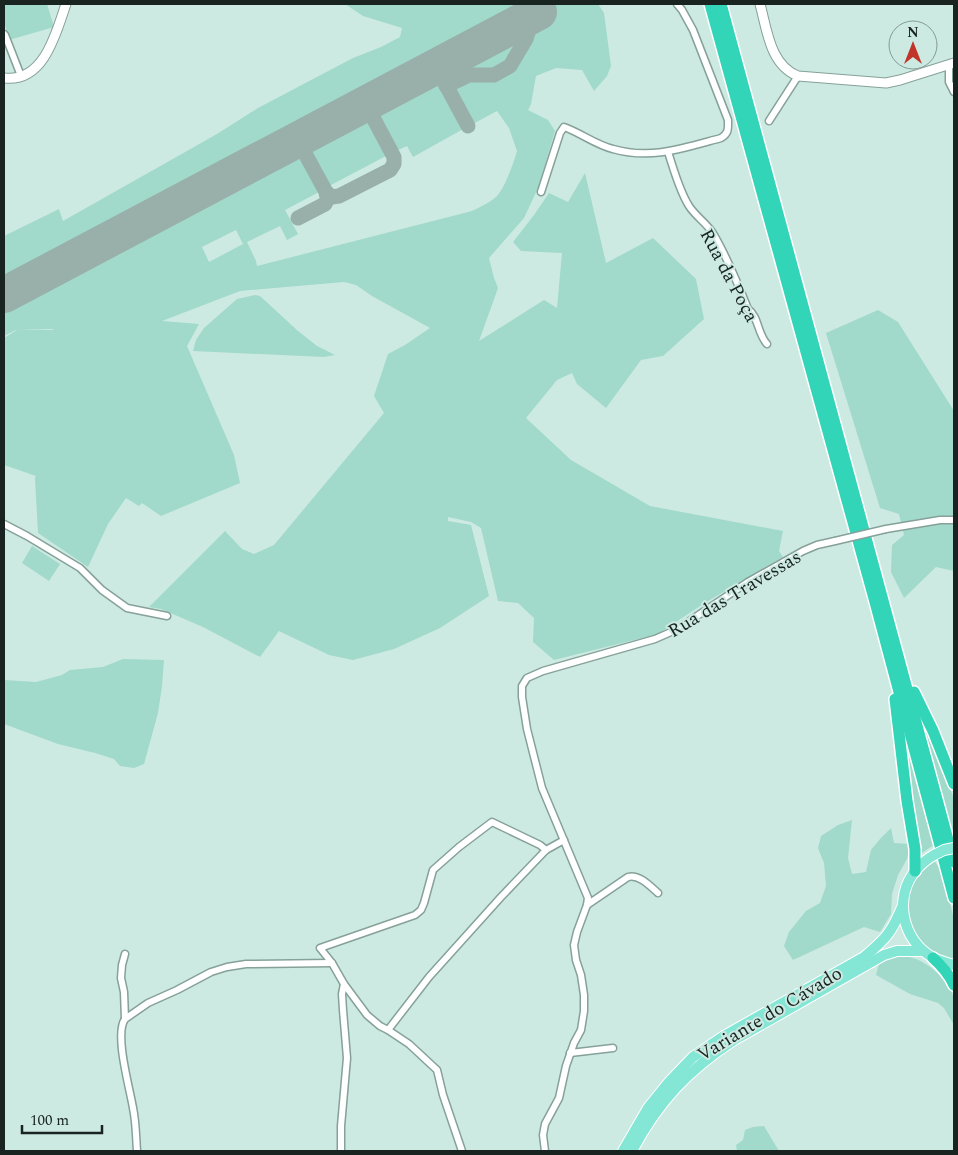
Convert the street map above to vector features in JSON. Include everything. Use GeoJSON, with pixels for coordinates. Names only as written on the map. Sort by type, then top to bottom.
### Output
{"type":"FeatureCollection","features":[{"type":"Feature","properties":{"kind":"highway"},"geometry":{"type":"LineString","coordinates":[[709,4],[714,16],[875,602],[954,898]]}},
{"type":"Feature","properties":{"kind":"highway"},"geometry":{"type":"LineString","coordinates":[[721,4],[954,862]]}},
{"type":"Feature","properties":{"kind":"highway"},"geometry":{"type":"LineString","coordinates":[[880,586],[887,600],[906,670],[915,695],[933,731],[954,784]]}},
{"type":"Feature","properties":{"kind":"highway"},"geometry":{"type":"LineString","coordinates":[[875,602],[874,616],[895,697],[915,849],[915,871]]}},
{"type":"Feature","properties":{"kind":"highway"},"geometry":{"type":"LineString","coordinates":[[928,954],[943,967],[954,985]]}},
{"type":"Feature","properties":{"kind":"main road"},"geometry":{"type":"LineString","coordinates":[[928,954],[915,942],[907,929],[903,913],[906,887],[915,871],[923,862],[944,850],[954,848]]}},
{"type":"Feature","properties":{"kind":"main road","name":"Variante do Cávado"},"geometry":{"type":"LineString","coordinates":[[623,1151],[648,1108],[693,1057],[724,1036],[864,957],[892,931],[903,906]]}},
{"type":"Feature","properties":{"kind":"main road","name":"Variante do Cávado"},"geometry":{"type":"LineString","coordinates":[[632,1151],[655,1112],[673,1090],[694,1069],[734,1040],[884,955],[897,951],[928,954],[943,962],[954,965]]}},
{"type":"Feature","properties":{"kind":"street"},"geometry":{"type":"LineString","coordinates":[[4,78],[21,76],[36,68],[45,57],[54,39],[66,4]]}},
{"type":"Feature","properties":{"kind":"street"},"geometry":{"type":"LineString","coordinates":[[542,192],[560,133],[564,127],[613,149],[640,154],[668,152],[726,135],[728,120],[693,30],[677,4]]}},
{"type":"Feature","properties":{"kind":"street"},"geometry":{"type":"LineString","coordinates":[[760,4],[774,53],[780,64],[790,73],[798,76],[886,83],[952,64],[949,82],[954,92]]}},
{"type":"Feature","properties":{"kind":"street"},"geometry":{"type":"LineString","coordinates":[[4,34],[21,76]]}},
{"type":"Feature","properties":{"kind":"street"},"geometry":{"type":"LineString","coordinates":[[769,122],[798,76]]}},
{"type":"Feature","properties":{"kind":"street","name":"Rua da Poça"},"geometry":{"type":"LineString","coordinates":[[668,152],[683,195],[714,236],[748,309],[754,313],[762,338],[767,344]]}},
{"type":"Feature","properties":{"kind":"street","name":"Rua das Travessas"},"geometry":{"type":"LineString","coordinates":[[564,840],[542,788],[528,729],[522,697],[522,686],[527,678],[543,671],[655,639],[671,632],[756,577],[817,545],[886,529],[940,520],[954,520]]}},
{"type":"Feature","properties":{"kind":"street"},"geometry":{"type":"LineString","coordinates":[[4,524],[80,568],[102,590],[127,608],[167,616]]}},
{"type":"Feature","properties":{"kind":"street"},"geometry":{"type":"LineString","coordinates":[[462,1151],[443,1095],[437,1070],[409,1044],[380,1026],[367,1014],[320,948],[415,915],[421,910],[424,903],[433,870],[458,847],[492,822],[540,845],[546,850]]}},
{"type":"Feature","properties":{"kind":"street"},"geometry":{"type":"LineString","coordinates":[[388,1030],[429,977],[501,897],[546,850],[564,840],[588,898],[574,945],[581,975],[584,1011],[581,1030],[570,1053],[559,1098],[545,1124],[543,1135],[545,1151]]}},
{"type":"Feature","properties":{"kind":"street"},"geometry":{"type":"LineString","coordinates":[[587,904],[632,876],[636,876],[658,893]]}},
{"type":"Feature","properties":{"kind":"street"},"geometry":{"type":"LineString","coordinates":[[125,954],[121,978],[124,992],[125,1019]]}},
{"type":"Feature","properties":{"kind":"street"},"geometry":{"type":"LineString","coordinates":[[137,1151],[133,1110],[124,1064],[121,1029],[125,1019],[148,1003],[211,972],[227,967],[246,964],[332,963]]}},
{"type":"Feature","properties":{"kind":"street"},"geometry":{"type":"LineString","coordinates":[[341,1151],[341,1126],[347,1058],[342,994],[344,984]]}},
{"type":"Feature","properties":{"kind":"street"},"geometry":{"type":"LineString","coordinates":[[570,1053],[613,1048]]}},
{"type":"Feature","properties":{"kind":"green space"},"geometry":{"type":"Polygon","coordinates":[[[4,4],[47,4],[54,27],[9,40],[4,21],[4,4]]]}},
{"type":"Feature","properties":{"kind":"green space"},"geometry":{"type":"Polygon","coordinates":[[[345,4],[533,4],[4,285],[4,236],[59,209],[63,221],[217,134],[258,108],[353,58],[400,37],[402,28],[363,16],[345,4]]]}},
{"type":"Feature","properties":{"kind":"green space"},"geometry":{"type":"Polygon","coordinates":[[[535,4],[598,4],[604,13],[611,66],[607,76],[594,91],[582,70],[556,68],[536,76],[531,104],[528,110],[548,120],[555,131],[538,188],[524,218],[489,258],[498,288],[479,341],[544,300],[557,308],[562,253],[521,251],[513,242],[549,193],[568,202],[585,173],[606,263],[653,238],[696,279],[704,319],[663,356],[641,360],[606,408],[577,384],[572,373],[557,380],[526,418],[571,460],[650,506],[783,531],[779,551],[783,557],[703,604],[658,634],[554,660],[533,642],[534,618],[518,603],[498,601],[481,528],[471,522],[448,517],[448,521],[471,525],[489,596],[440,628],[394,649],[353,660],[329,655],[279,631],[260,657],[203,627],[161,609],[149,607],[225,531],[242,549],[254,554],[274,545],[384,413],[374,396],[388,354],[430,328],[356,285],[344,282],[240,291],[162,321],[199,324],[187,346],[234,455],[240,483],[161,516],[142,503],[139,506],[126,498],[108,524],[88,567],[38,533],[36,476],[4,465],[4,338],[17,330],[53,329],[16,330],[4,336],[4,306],[298,151],[319,192],[285,210],[298,234],[287,240],[280,226],[247,242],[257,266],[472,211],[484,205],[499,193],[511,169],[517,151],[509,128],[497,111],[471,125],[453,87],[469,78],[495,79],[513,68],[534,31],[544,20],[535,4]],[[236,230],[202,247],[209,262],[243,244],[236,230]]]}},
{"type":"Feature","properties":{"kind":"green space"},"geometry":{"type":"Polygon","coordinates":[[[514,36],[520,40],[508,64],[493,72],[469,71],[451,80],[447,79],[445,75],[447,71],[514,36]]]}},
{"type":"Feature","properties":{"kind":"green space"},"geometry":{"type":"Polygon","coordinates":[[[432,79],[440,82],[465,128],[413,157],[407,146],[398,150],[394,149],[375,111],[432,79]]]}},
{"type":"Feature","properties":{"kind":"green space"},"geometry":{"type":"Polygon","coordinates":[[[363,115],[368,117],[387,152],[386,156],[331,185],[326,185],[307,150],[307,145],[363,115]]]}},
{"type":"Feature","properties":{"kind":"green space"},"geometry":{"type":"Polygon","coordinates":[[[255,295],[260,296],[317,346],[335,355],[324,357],[193,351],[196,340],[204,328],[237,299],[255,295]]]}},
{"type":"Feature","properties":{"kind":"green space"},"geometry":{"type":"Polygon","coordinates":[[[878,310],[898,322],[954,411],[954,571],[936,567],[904,598],[891,572],[892,545],[904,535],[899,514],[880,508],[826,333],[878,310]]]}},
{"type":"Feature","properties":{"kind":"green space"},"geometry":{"type":"Polygon","coordinates":[[[32,546],[60,564],[49,581],[22,563],[32,546]]]}},
{"type":"Feature","properties":{"kind":"green space"},"geometry":{"type":"Polygon","coordinates":[[[123,659],[164,660],[158,713],[144,764],[134,768],[120,766],[114,759],[58,744],[4,724],[4,680],[36,682],[62,675],[70,670],[103,667],[123,659]]]}},
{"type":"Feature","properties":{"kind":"green space"},"geometry":{"type":"Polygon","coordinates":[[[918,711],[954,799],[954,839],[953,839],[918,711]]]}},
{"type":"Feature","properties":{"kind":"green space"},"geometry":{"type":"Polygon","coordinates":[[[899,717],[934,845],[920,854],[899,717]]]}},
{"type":"Feature","properties":{"kind":"green space"},"geometry":{"type":"Polygon","coordinates":[[[852,820],[848,858],[852,874],[866,872],[871,850],[891,828],[894,843],[911,844],[907,859],[898,875],[892,894],[891,914],[880,932],[864,927],[793,960],[784,946],[789,932],[806,911],[820,903],[826,886],[824,863],[818,848],[821,836],[838,825],[852,820]]]}},
{"type":"Feature","properties":{"kind":"green space"},"geometry":{"type":"Polygon","coordinates":[[[934,860],[942,872],[954,919],[954,960],[942,957],[922,943],[910,923],[908,899],[911,887],[915,879],[934,860]]]}},
{"type":"Feature","properties":{"kind":"green space"},"geometry":{"type":"Polygon","coordinates":[[[900,956],[917,959],[933,969],[946,983],[954,998],[954,1025],[944,1008],[938,1003],[910,994],[876,975],[879,963],[900,956]]]}},
{"type":"Feature","properties":{"kind":"green space"},"geometry":{"type":"Polygon","coordinates":[[[764,1126],[779,1151],[737,1151],[736,1145],[743,1140],[745,1130],[764,1126]]]}},
{"type":"Feature","properties":{"kind":"taxiway"},"geometry":{"type":"LineString","coordinates":[[446,86],[469,75],[494,75],[510,66],[526,39],[534,14]]}},
{"type":"Feature","properties":{"kind":"taxiway"},"geometry":{"type":"LineString","coordinates":[[440,74],[440,68],[446,61]]}},
{"type":"Feature","properties":{"kind":"taxiway"},"geometry":{"type":"LineString","coordinates":[[428,70],[436,70],[440,74],[468,126]]}},
{"type":"Feature","properties":{"kind":"taxiway"},"geometry":{"type":"LineString","coordinates":[[326,192],[332,197],[339,196],[390,170],[394,164],[394,157],[369,110],[369,106],[374,99]]}},
{"type":"Feature","properties":{"kind":"taxiway"},"geometry":{"type":"LineString","coordinates":[[291,143],[301,146],[327,197],[325,204],[298,218]]}},
{"type":"Feature","properties":{"kind":"runway"},"geometry":{"type":"LineString","coordinates":[[4,295],[539,12]]}}]}
